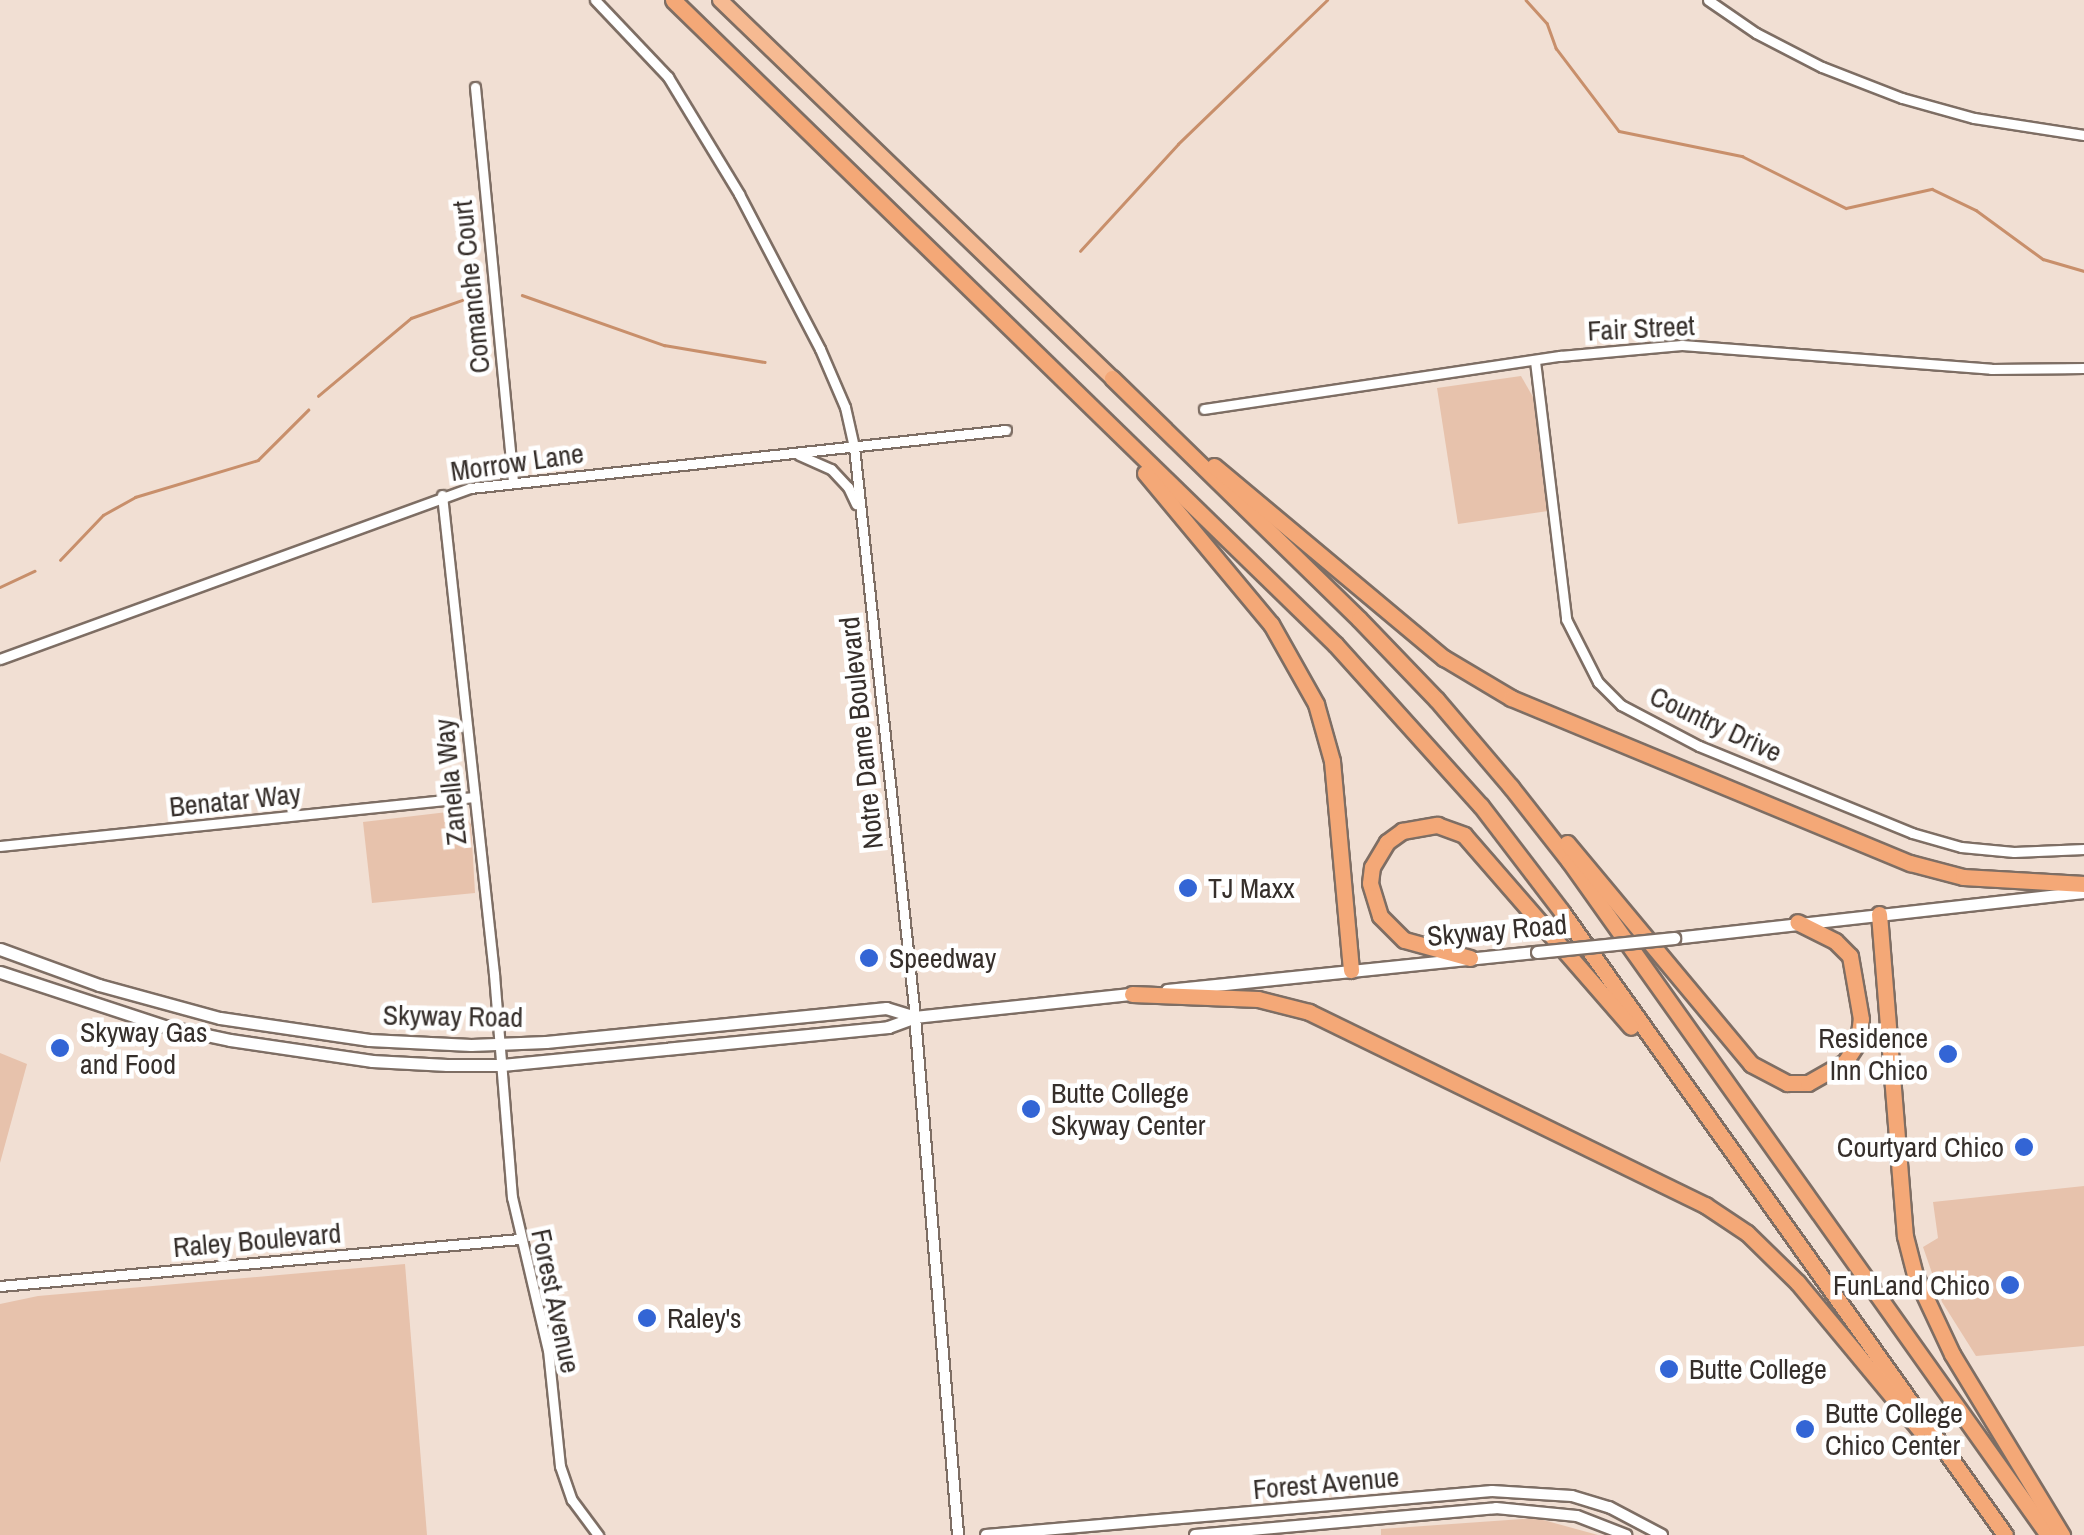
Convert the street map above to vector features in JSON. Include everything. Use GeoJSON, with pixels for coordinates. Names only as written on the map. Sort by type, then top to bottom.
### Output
{"type":"FeatureCollection","features":[{"type":"Feature","properties":{"kind":"highway"},"geometry":{"type":"LineString","coordinates":[[673,0],[1335,644],[1424,740],[1562,912],[2004,1535]]}},
{"type":"Feature","properties":{"kind":"highway"},"geometry":{"type":"LineString","coordinates":[[720,0],[1385,646],[1511,787],[1569,861],[2048,1535]]}},
{"type":"Feature","properties":{"kind":"highway"},"geometry":{"type":"LineString","coordinates":[[1091,409],[1272,624],[1303,676],[1332,761],[1351,970]]}},
{"type":"Feature","properties":{"kind":"highway"},"geometry":{"type":"LineString","coordinates":[[1144,409],[1182,434],[1444,658],[1511,698],[1910,863],[1963,877],[2084,888]]}},
{"type":"Feature","properties":{"kind":"highway"},"geometry":{"type":"LineString","coordinates":[[1511,787],[1559,834],[1751,1064],[1787,1082],[1808,1082],[1845,1062],[1858,1042],[1861,1020],[1850,956],[1835,941],[1797,922]]}},
{"type":"Feature","properties":{"kind":"highway"},"geometry":{"type":"LineString","coordinates":[[1470,958],[1404,940],[1380,916],[1370,883],[1372,867],[1387,842],[1402,831],[1437,825],[1464,834],[1699,1107]]}},
{"type":"Feature","properties":{"kind":"highway"},"geometry":{"type":"LineString","coordinates":[[1878,914],[1905,1236],[1915,1275],[1952,1354],[2062,1535]]}},
{"type":"Feature","properties":{"kind":"highway"},"geometry":{"type":"LineString","coordinates":[[1132,994],[1258,999],[1309,1012],[1704,1205],[1747,1234],[1798,1283],[1975,1493]]}},
{"type":"Feature","properties":{"kind":"main road","name":"Skyway Road"},"geometry":{"type":"LineString","coordinates":[[0,972],[164,1026],[230,1040],[372,1061],[502,1065],[888,1027],[915,1017],[1674,938],[2084,888]]}},
{"type":"Feature","properties":{"kind":"main road","name":"Skyway Road"},"geometry":{"type":"LineString","coordinates":[[0,949],[145,998],[273,1028],[369,1040],[501,1044],[886,1008],[915,1017]]}},
{"type":"Feature","properties":{"kind":"street","name":"Notre Dame Boulevard"},"geometry":{"type":"LineString","coordinates":[[595,0],[668,76],[738,194],[834,379],[854,447],[915,1017],[958,1535]]}},
{"type":"Feature","properties":{"kind":"street"},"geometry":{"type":"LineString","coordinates":[[1708,0],[1756,33],[1822,68],[1902,98],[1974,118],[2084,136]]}},
{"type":"Feature","properties":{"kind":"street","name":"Comanche Court"},"geometry":{"type":"LineString","coordinates":[[474,87],[513,482]]}},
{"type":"Feature","properties":{"kind":"street","name":"Fair Street"},"geometry":{"type":"LineString","coordinates":[[1204,409],[1616,348],[1682,345],[1991,369],[2084,368]]}},
{"type":"Feature","properties":{"kind":"street","name":"Country Drive"},"geometry":{"type":"LineString","coordinates":[[1535,361],[1566,619],[1598,682],[1621,704],[1699,746],[1912,833],[1962,847],[2014,852],[2084,849]]}},
{"type":"Feature","properties":{"kind":"street","name":"Morrow Lane"},"geometry":{"type":"LineString","coordinates":[[0,659],[442,495],[513,482],[1006,430]]}},
{"type":"Feature","properties":{"kind":"street"},"geometry":{"type":"LineString","coordinates":[[792,453],[831,469],[848,487],[860,516]]}},
{"type":"Feature","properties":{"kind":"street","name":"Zanella Way"},"geometry":{"type":"LineString","coordinates":[[442,495],[502,1065]]}},
{"type":"Feature","properties":{"kind":"street","name":"Benatar Way"},"geometry":{"type":"LineString","coordinates":[[0,846],[474,797]]}},
{"type":"Feature","properties":{"kind":"street","name":"Forest Avenue"},"geometry":{"type":"LineString","coordinates":[[502,1065],[519,1238],[548,1350],[560,1466],[572,1500],[598,1535]]}},
{"type":"Feature","properties":{"kind":"street","name":"Raley Boulevard"},"geometry":{"type":"LineString","coordinates":[[0,1286],[519,1238]]}},
{"type":"Feature","properties":{"kind":"street","name":"Forest Avenue"},"geometry":{"type":"LineString","coordinates":[[986,1535],[1492,1490],[1539,1491],[1609,1506],[1662,1535]]}},
{"type":"Feature","properties":{"kind":"street","name":"Forest Avenue"},"geometry":{"type":"LineString","coordinates":[[1195,1535],[1496,1508],[1577,1516],[1626,1535]]}},
{"type":"Feature","properties":{"kind":"street"},"geometry":{"type":"LineString","coordinates":[[1228,1514],[1230,1534]]}},
{"type":"Feature","properties":{"kind":"shaded area"},"geometry":{"type":"Polygon","coordinates":[[[1521,376],[1533,397],[1548,511],[1458,524],[1437,388],[1521,376]]]}},
{"type":"Feature","properties":{"kind":"shaded area"},"geometry":{"type":"Polygon","coordinates":[[[456,811],[471,824],[475,893],[372,903],[363,822],[456,811]]]}},
{"type":"Feature","properties":{"kind":"shaded area"},"geometry":{"type":"Polygon","coordinates":[[[0,1053],[27,1064],[0,1163],[0,1053]]]}},
{"type":"Feature","properties":{"kind":"shaded area","name":"FunLand Chico"},"geometry":{"type":"Polygon","coordinates":[[[2084,1186],[2084,1346],[1976,1356],[1942,1302],[1923,1247],[1938,1238],[1933,1202],[2084,1186]]]}},
{"type":"Feature","properties":{"kind":"shaded area"},"geometry":{"type":"Polygon","coordinates":[[[405,1264],[427,1535],[0,1535],[0,1304],[38,1296],[405,1264]]]}},
{"type":"Feature","properties":{"kind":"shaded area"},"geometry":{"type":"Polygon","coordinates":[[[1536,1518],[1598,1535],[1381,1535],[1381,1529],[1536,1518]]]}},
{"type":"Feature","properties":{"kind":"waterway"},"geometry":{"type":"LineString","coordinates":[[1080,251],[1178,144],[1327,0]]}},
{"type":"Feature","properties":{"kind":"waterway"},"geometry":{"type":"LineString","coordinates":[[1526,0],[1547,23],[1556,48],[1619,131],[1742,156],[1846,208],[1932,189],[1976,210],[2043,259],[2084,271]]}},
{"type":"Feature","properties":{"kind":"waterway"},"geometry":{"type":"LineString","coordinates":[[522,295],[664,345],[765,362]]}},
{"type":"Feature","properties":{"kind":"waterway"},"geometry":{"type":"LineString","coordinates":[[318,396],[411,318],[462,300]]}},
{"type":"Feature","properties":{"kind":"waterway"},"geometry":{"type":"LineString","coordinates":[[60,560],[103,515],[135,497],[258,460],[308,410]]}},
{"type":"Feature","properties":{"kind":"waterway"},"geometry":{"type":"LineString","coordinates":[[0,587],[35,571]]}},
{"type":"Feature","properties":{"kind":"place","name":"TJ Maxx"},"geometry":{"type":"Point","coordinates":[1188,888]}},
{"type":"Feature","properties":{"kind":"place","name":"Speedway"},"geometry":{"type":"Point","coordinates":[869,958]}},
{"type":"Feature","properties":{"kind":"place","name":"Skyway Gas and Food"},"geometry":{"type":"Point","coordinates":[60,1048]}},
{"type":"Feature","properties":{"kind":"place","name":"Residence Inn Chico"},"geometry":{"type":"Point","coordinates":[1948,1054]}},
{"type":"Feature","properties":{"kind":"place","name":"Butte College Skyway Center"},"geometry":{"type":"Point","coordinates":[1031,1109]}},
{"type":"Feature","properties":{"kind":"place","name":"Courtyard Chico"},"geometry":{"type":"Point","coordinates":[2024,1147]}},
{"type":"Feature","properties":{"kind":"place","name":"FunLand Chico"},"geometry":{"type":"Point","coordinates":[2010,1285]}},
{"type":"Feature","properties":{"kind":"place","name":"Raley's"},"geometry":{"type":"Point","coordinates":[647,1318]}},
{"type":"Feature","properties":{"kind":"place","name":"Butte College"},"geometry":{"type":"Point","coordinates":[1669,1369]}},
{"type":"Feature","properties":{"kind":"place","name":"Butte College Chico Center"},"geometry":{"type":"Point","coordinates":[1805,1429]}}]}
